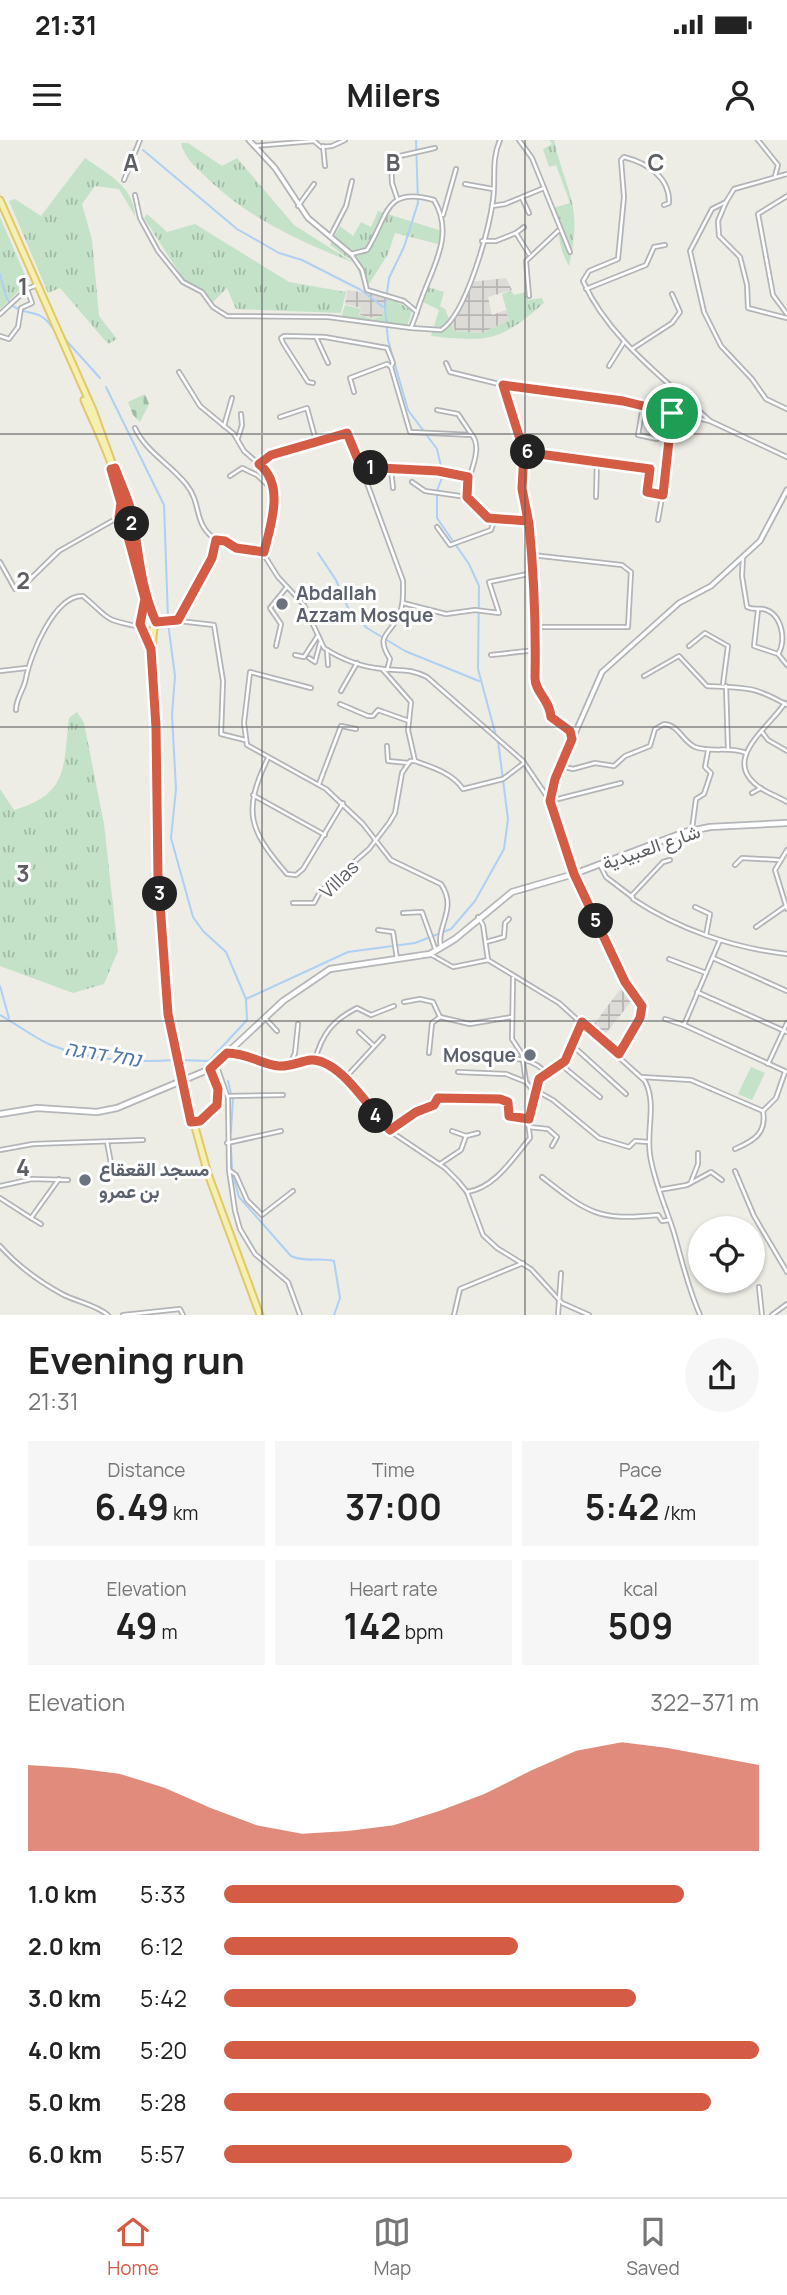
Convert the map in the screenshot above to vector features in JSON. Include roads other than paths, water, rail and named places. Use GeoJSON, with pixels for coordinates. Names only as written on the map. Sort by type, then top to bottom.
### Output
{"type":"FeatureCollection","features":[{"type":"Feature","properties":{"kind":"main road"},"geometry":{"type":"LineString","coordinates":[[0,200],[113,468],[129,510],[124,517]]}},
{"type":"Feature","properties":{"kind":"main road"},"geometry":{"type":"LineString","coordinates":[[113,468],[145,599],[155,625],[151,649],[159,890],[168,1014],[191,1122],[260,1315]]}},
{"type":"Feature","properties":{"kind":"main road"},"geometry":{"type":"LineString","coordinates":[[145,599],[141,623],[151,649]]}},
{"type":"Feature","properties":{"kind":"main road"},"geometry":{"type":"LineString","coordinates":[[141,623],[151,615]]}},
{"type":"Feature","properties":{"kind":"main road"},"geometry":{"type":"LineString","coordinates":[[141,623],[147,631],[155,625]]}},
{"type":"Feature","properties":{"kind":"main road","name":"شارع العبيدية"},"geometry":{"type":"LineString","coordinates":[[0,1114],[53,1107],[106,1111],[210,1069],[264,1017],[330,969],[341,965],[433,952],[512,892],[574,874],[692,830],[787,822]]}},
{"type":"Feature","properties":{"kind":"main road"},"geometry":{"type":"LineString","coordinates":[[191,1122],[206,1117],[217,1105],[218,1089],[210,1069]]}},
{"type":"Feature","properties":{"kind":"street"},"geometry":{"type":"LineString","coordinates":[[124,180],[140,140]]}},
{"type":"Feature","properties":{"kind":"street"},"geometry":{"type":"LineString","coordinates":[[249,140],[275,168],[299,206],[351,254],[362,270],[367,290],[404,300],[418,312]]}},
{"type":"Feature","properties":{"kind":"street"},"geometry":{"type":"LineString","coordinates":[[254,146],[292,141],[314,141],[323,146],[345,140]]}},
{"type":"Feature","properties":{"kind":"street"},"geometry":{"type":"LineString","coordinates":[[135,195],[140,218],[158,251],[183,282],[202,292],[213,307],[227,316],[328,317],[441,331],[454,319],[482,241],[492,206],[494,159],[500,140]]}},
{"type":"Feature","properties":{"kind":"street"},"geometry":{"type":"LineString","coordinates":[[519,140],[532,158],[570,253]]}},
{"type":"Feature","properties":{"kind":"street"},"geometry":{"type":"LineString","coordinates":[[758,140],[778,165],[778,174],[773,178]]}},
{"type":"Feature","properties":{"kind":"street"},"geometry":{"type":"LineString","coordinates":[[323,146],[325,166]]}},
{"type":"Feature","properties":{"kind":"street"},"geometry":{"type":"LineString","coordinates":[[351,254],[368,250],[397,198],[392,183],[391,158],[435,148]]}},
{"type":"Feature","properties":{"kind":"street"},"geometry":{"type":"LineString","coordinates":[[664,205],[669,203],[669,194],[661,177],[636,160],[624,157],[621,160],[624,197],[618,259],[589,271],[583,281],[624,342],[710,421]]}},
{"type":"Feature","properties":{"kind":"street"},"geometry":{"type":"LineString","coordinates":[[411,328],[442,242],[443,215],[456,169]]}},
{"type":"Feature","properties":{"kind":"street"},"geometry":{"type":"LineString","coordinates":[[787,174],[738,186],[726,202],[718,221],[719,236],[740,257],[747,285],[748,308],[787,316]]}},
{"type":"Feature","properties":{"kind":"street"},"geometry":{"type":"LineString","coordinates":[[331,235],[346,206],[352,181]]}},
{"type":"Feature","properties":{"kind":"street"},"geometry":{"type":"LineString","coordinates":[[299,206],[314,184]]}},
{"type":"Feature","properties":{"kind":"street"},"geometry":{"type":"LineString","coordinates":[[465,184],[494,188]]}},
{"type":"Feature","properties":{"kind":"street"},"geometry":{"type":"LineString","coordinates":[[492,206],[522,198],[544,188]]}},
{"type":"Feature","properties":{"kind":"street"},"geometry":{"type":"LineString","coordinates":[[397,198],[415,195],[434,200],[443,215]]}},
{"type":"Feature","properties":{"kind":"street"},"geometry":{"type":"LineString","coordinates":[[787,196],[758,214],[758,220],[765,240],[773,295],[787,316]]}},
{"type":"Feature","properties":{"kind":"street"},"geometry":{"type":"LineString","coordinates":[[522,198],[529,213]]}},
{"type":"Feature","properties":{"kind":"street"},"geometry":{"type":"LineString","coordinates":[[726,202],[712,209],[690,251],[704,312],[721,346],[752,379],[766,399],[787,409]]}},
{"type":"Feature","properties":{"kind":"street"},"geometry":{"type":"LineString","coordinates":[[482,241],[496,241],[524,228]]}},
{"type":"Feature","properties":{"kind":"street"},"geometry":{"type":"LineString","coordinates":[[529,255],[559,229]]}},
{"type":"Feature","properties":{"kind":"street"},"geometry":{"type":"LineString","coordinates":[[516,233],[529,255],[525,281],[529,296]]}},
{"type":"Feature","properties":{"kind":"street"},"geometry":{"type":"LineString","coordinates":[[586,289],[646,265],[654,247],[665,245]]}},
{"type":"Feature","properties":{"kind":"street"},"geometry":{"type":"LineString","coordinates":[[0,314],[27,289],[37,285]]}},
{"type":"Feature","properties":{"kind":"street"},"geometry":{"type":"LineString","coordinates":[[0,336],[9,339],[17,331],[21,308],[32,303],[27,289]]}},
{"type":"Feature","properties":{"kind":"street"},"geometry":{"type":"LineString","coordinates":[[632,349],[672,323],[680,313],[672,295]]}},
{"type":"Feature","properties":{"kind":"street"},"geometry":{"type":"LineString","coordinates":[[313,383],[308,382],[281,338],[289,335],[316,337],[387,348],[393,363],[391,368]]}},
{"type":"Feature","properties":{"kind":"street"},"geometry":{"type":"LineString","coordinates":[[316,337],[328,363]]}},
{"type":"Feature","properties":{"kind":"street"},"geometry":{"type":"LineString","coordinates":[[609,366],[624,342]]}},
{"type":"Feature","properties":{"kind":"street"},"geometry":{"type":"LineString","coordinates":[[446,363],[450,372],[503,385],[643,405],[710,421],[787,457]]}},
{"type":"Feature","properties":{"kind":"street"},"geometry":{"type":"LineString","coordinates":[[354,392],[350,378],[387,364],[391,368],[411,432],[472,435]]}},
{"type":"Feature","properties":{"kind":"street"},"geometry":{"type":"LineString","coordinates":[[179,372],[200,406],[238,438],[244,451],[269,473],[274,506],[264,552],[278,577],[304,605],[320,643],[327,650],[357,663],[385,670],[408,668],[427,677],[524,763],[550,801],[574,874],[625,982],[642,1006],[640,1018],[619,1054]]}},
{"type":"Feature","properties":{"kind":"street"},"geometry":{"type":"LineString","coordinates":[[503,385],[524,452],[522,489],[532,555],[536,686],[551,706],[551,717],[570,731],[572,739]]}},
{"type":"Feature","properties":{"kind":"street"},"geometry":{"type":"LineString","coordinates":[[224,426],[232,398]]}},
{"type":"Feature","properties":{"kind":"street"},"geometry":{"type":"LineString","coordinates":[[643,405],[638,435],[657,439]]}},
{"type":"Feature","properties":{"kind":"street"},"geometry":{"type":"LineString","coordinates":[[280,417],[307,408],[316,441]]}},
{"type":"Feature","properties":{"kind":"street"},"geometry":{"type":"LineString","coordinates":[[437,410],[458,414],[478,448],[468,477],[467,497],[477,510],[494,521],[528,521]]}},
{"type":"Feature","properties":{"kind":"street"},"geometry":{"type":"LineString","coordinates":[[658,520],[672,413]]}},
{"type":"Feature","properties":{"kind":"street"},"geometry":{"type":"LineString","coordinates":[[238,438],[241,414]]}},
{"type":"Feature","properties":{"kind":"street"},"geometry":{"type":"LineString","coordinates":[[135,428],[146,448],[164,460],[186,484],[197,503],[199,524],[216,540],[225,541],[236,548],[264,552]]}},
{"type":"Feature","properties":{"kind":"street"},"geometry":{"type":"LineString","coordinates":[[259,464],[271,455],[347,433],[403,581],[403,603],[382,642],[382,649],[390,659],[385,670]]}},
{"type":"Feature","properties":{"kind":"street"},"geometry":{"type":"LineString","coordinates":[[524,452],[650,469],[647,492],[663,495]]}},
{"type":"Feature","properties":{"kind":"street"},"geometry":{"type":"LineString","coordinates":[[596,497],[597,460]]}},
{"type":"Feature","properties":{"kind":"street"},"geometry":{"type":"LineString","coordinates":[[361,467],[438,471],[468,477]]}},
{"type":"Feature","properties":{"kind":"street"},"geometry":{"type":"LineString","coordinates":[[230,476],[242,468],[257,475],[272,489]]}},
{"type":"Feature","properties":{"kind":"street"},"geometry":{"type":"LineString","coordinates":[[391,469],[393,488]]}},
{"type":"Feature","properties":{"kind":"street"},"geometry":{"type":"LineString","coordinates":[[412,482],[425,491],[467,497]]}},
{"type":"Feature","properties":{"kind":"street"},"geometry":{"type":"LineString","coordinates":[[550,801],[561,766],[602,672],[679,603],[711,586],[743,556],[764,535],[787,490]]}},
{"type":"Feature","properties":{"kind":"street"},"geometry":{"type":"LineString","coordinates":[[0,562],[15,589],[20,589],[59,551],[124,517]]}},
{"type":"Feature","properties":{"kind":"street"},"geometry":{"type":"LineString","coordinates":[[437,527],[450,545],[491,530],[494,521]]}},
{"type":"Feature","properties":{"kind":"street"},"geometry":{"type":"LineString","coordinates":[[178,620],[212,558],[216,540]]}},
{"type":"Feature","properties":{"kind":"street"},"geometry":{"type":"LineString","coordinates":[[532,555],[622,565],[631,572],[628,627],[536,627]]}},
{"type":"Feature","properties":{"kind":"street"},"geometry":{"type":"LineString","coordinates":[[743,556],[742,576],[747,607],[779,618],[786,632],[785,644],[778,654]]}},
{"type":"Feature","properties":{"kind":"street"},"geometry":{"type":"LineString","coordinates":[[403,603],[446,614],[475,610],[499,613],[489,582],[533,573]]}},
{"type":"Feature","properties":{"kind":"street"},"geometry":{"type":"LineString","coordinates":[[276,646],[282,624],[270,608],[287,587]]}},
{"type":"Feature","properties":{"kind":"street"},"geometry":{"type":"LineString","coordinates":[[16,710],[18,696],[26,679],[26,668],[52,616],[72,598],[83,596],[108,620],[125,624],[141,623]]}},
{"type":"Feature","properties":{"kind":"street"},"geometry":{"type":"LineString","coordinates":[[758,610],[754,646],[778,654],[787,665]]}},
{"type":"Feature","properties":{"kind":"street"},"geometry":{"type":"LineString","coordinates":[[155,625],[178,620],[214,625],[223,681],[221,734],[245,740]]}},
{"type":"Feature","properties":{"kind":"street"},"geometry":{"type":"LineString","coordinates":[[689,646],[705,633],[728,646],[724,685],[728,749]]}},
{"type":"Feature","properties":{"kind":"street"},"geometry":{"type":"LineString","coordinates":[[295,655],[304,657],[317,637]]}},
{"type":"Feature","properties":{"kind":"street"},"geometry":{"type":"LineString","coordinates":[[309,658],[315,662],[320,643]]}},
{"type":"Feature","properties":{"kind":"street"},"geometry":{"type":"LineString","coordinates":[[327,650],[328,665]]}},
{"type":"Feature","properties":{"kind":"street"},"geometry":{"type":"LineString","coordinates":[[491,655],[537,650]]}},
{"type":"Feature","properties":{"kind":"street"},"geometry":{"type":"LineString","coordinates":[[644,676],[679,656],[707,686],[760,689],[786,704],[751,742],[746,752],[745,768],[761,788],[787,802]]}},
{"type":"Feature","properties":{"kind":"street"},"geometry":{"type":"LineString","coordinates":[[341,691],[357,663]]}},
{"type":"Feature","properties":{"kind":"street"},"geometry":{"type":"LineString","coordinates":[[0,671],[26,668]]}},
{"type":"Feature","properties":{"kind":"street"},"geometry":{"type":"LineString","coordinates":[[385,670],[411,702],[408,737],[415,761]]}},
{"type":"Feature","properties":{"kind":"street"},"geometry":{"type":"LineString","coordinates":[[311,688],[250,672],[245,740],[247,745],[319,785],[343,803],[377,839],[391,860],[436,881],[445,890],[448,909],[439,937],[442,947]]}},
{"type":"Feature","properties":{"kind":"street"},"geometry":{"type":"LineString","coordinates":[[340,704],[368,716],[373,716],[378,710],[409,721]]}},
{"type":"Feature","properties":{"kind":"street"},"geometry":{"type":"LineString","coordinates":[[561,766],[573,769],[600,762],[614,766],[622,758],[650,746],[655,729],[664,724],[675,727],[690,744],[708,751],[728,749],[746,752]]}},
{"type":"Feature","properties":{"kind":"street"},"geometry":{"type":"LineString","coordinates":[[319,785],[341,726],[356,729]]}},
{"type":"Feature","properties":{"kind":"street"},"geometry":{"type":"LineString","coordinates":[[762,733],[768,740],[787,751]]}},
{"type":"Feature","properties":{"kind":"street"},"geometry":{"type":"LineString","coordinates":[[387,746],[388,761],[415,761],[457,781],[463,789],[503,779],[524,763]]}},
{"type":"Feature","properties":{"kind":"street"},"geometry":{"type":"LineString","coordinates":[[692,830],[696,799],[704,794],[711,777],[705,767],[708,751]]}},
{"type":"Feature","properties":{"kind":"street"},"geometry":{"type":"LineString","coordinates":[[268,758],[253,795],[255,831],[289,876],[299,873],[343,803]]}},
{"type":"Feature","properties":{"kind":"street","name":"Villas"},"geometry":{"type":"LineString","coordinates":[[293,903],[314,902],[320,892],[344,875],[377,839],[395,813],[402,773],[409,763]]}},
{"type":"Feature","properties":{"kind":"street"},"geometry":{"type":"LineString","coordinates":[[550,801],[621,783]]}},
{"type":"Feature","properties":{"kind":"street"},"geometry":{"type":"LineString","coordinates":[[752,793],[761,788]]}},
{"type":"Feature","properties":{"kind":"street"},"geometry":{"type":"LineString","coordinates":[[253,795],[325,835]]}},
{"type":"Feature","properties":{"kind":"street"},"geometry":{"type":"LineString","coordinates":[[756,927],[786,908],[775,870],[787,850]]}},
{"type":"Feature","properties":{"kind":"street"},"geometry":{"type":"LineString","coordinates":[[736,865],[742,858],[779,860]]}},
{"type":"Feature","properties":{"kind":"street"},"geometry":{"type":"LineString","coordinates":[[632,897],[663,862],[670,860]]}},
{"type":"Feature","properties":{"kind":"street"},"geometry":{"type":"LineString","coordinates":[[600,865],[606,877],[632,897],[686,928],[720,940],[787,954]]}},
{"type":"Feature","properties":{"kind":"street"},"geometry":{"type":"LineString","coordinates":[[779,884],[787,881]]}},
{"type":"Feature","properties":{"kind":"street"},"geometry":{"type":"LineString","coordinates":[[695,907],[710,914],[706,935]]}},
{"type":"Feature","properties":{"kind":"street"},"geometry":{"type":"LineString","coordinates":[[403,913],[422,912],[433,952],[453,967],[488,960]]}},
{"type":"Feature","properties":{"kind":"street"},"geometry":{"type":"LineString","coordinates":[[478,917],[484,925],[488,960],[513,978],[559,1003],[642,1077],[650,1094],[649,1142],[659,1190],[683,1272],[700,1315]]}},
{"type":"Feature","properties":{"kind":"street"},"geometry":{"type":"LineString","coordinates":[[484,943],[504,937],[505,923],[509,919]]}},
{"type":"Feature","properties":{"kind":"street"},"geometry":{"type":"LineString","coordinates":[[378,930],[393,932],[397,959]]}},
{"type":"Feature","properties":{"kind":"street"},"geometry":{"type":"LineString","coordinates":[[684,1025],[720,940]]}},
{"type":"Feature","properties":{"kind":"street"},"geometry":{"type":"LineString","coordinates":[[713,958],[787,991]]}},
{"type":"Feature","properties":{"kind":"street"},"geometry":{"type":"LineString","coordinates":[[669,959],[706,973]]}},
{"type":"Feature","properties":{"kind":"street"},"geometry":{"type":"LineString","coordinates":[[513,978],[512,1039],[521,1050],[526,1082]]}},
{"type":"Feature","properties":{"kind":"street"},"geometry":{"type":"LineString","coordinates":[[697,992],[785,1031]]}},
{"type":"Feature","properties":{"kind":"street"},"geometry":{"type":"LineString","coordinates":[[404,1002],[420,999],[433,1002],[440,1017]]}},
{"type":"Feature","properties":{"kind":"street"},"geometry":{"type":"LineString","coordinates":[[315,1060],[323,1034],[348,1012],[357,1008],[371,1015],[394,1006]]}},
{"type":"Feature","properties":{"kind":"street"},"geometry":{"type":"LineString","coordinates":[[264,1017],[276,1031]]}},
{"type":"Feature","properties":{"kind":"street"},"geometry":{"type":"LineString","coordinates":[[440,1017],[470,1024],[512,1017]]}},
{"type":"Feature","properties":{"kind":"street"},"geometry":{"type":"LineString","coordinates":[[429,1053],[432,1023],[440,1017]]}},
{"type":"Feature","properties":{"kind":"street"},"geometry":{"type":"LineString","coordinates":[[665,1019],[684,1025],[786,1072],[776,1098],[763,1111],[764,1125],[754,1140],[735,1149]]}},
{"type":"Feature","properties":{"kind":"street"},"geometry":{"type":"LineString","coordinates":[[467,1192],[478,1191],[500,1175],[530,1138],[529,1119],[539,1079],[561,1064],[573,1046],[582,1022]]}},
{"type":"Feature","properties":{"kind":"street"},"geometry":{"type":"LineString","coordinates":[[768,1064],[787,1023]]}},
{"type":"Feature","properties":{"kind":"street"},"geometry":{"type":"LineString","coordinates":[[290,1065],[295,1054],[298,1024]]}},
{"type":"Feature","properties":{"kind":"street"},"geometry":{"type":"LineString","coordinates":[[359,1032],[374,1046]]}},
{"type":"Feature","properties":{"kind":"street"},"geometry":{"type":"LineString","coordinates":[[347,1076],[383,1037]]}},
{"type":"Feature","properties":{"kind":"street"},"geometry":{"type":"LineString","coordinates":[[573,1046],[626,1094]]}},
{"type":"Feature","properties":{"kind":"street"},"geometry":{"type":"LineString","coordinates":[[227,1053],[258,1058],[277,1066],[315,1060],[347,1076],[363,1102],[390,1130],[440,1164],[467,1192],[483,1235],[497,1248],[523,1263],[557,1299],[589,1315]]}},
{"type":"Feature","properties":{"kind":"street"},"geometry":{"type":"LineString","coordinates":[[461,1054],[486,1059],[523,1059],[541,1066],[547,1074]]}},
{"type":"Feature","properties":{"kind":"street"},"geometry":{"type":"LineString","coordinates":[[216,1064],[228,1096],[229,1170],[234,1211],[240,1229],[255,1254],[288,1282],[300,1315]]}},
{"type":"Feature","properties":{"kind":"street"},"geometry":{"type":"LineString","coordinates":[[561,1064],[600,1097]]}},
{"type":"Feature","properties":{"kind":"street"},"geometry":{"type":"LineString","coordinates":[[458,1072],[506,1074],[526,1082],[554,1100],[599,1138],[629,1147],[635,1141],[649,1142]]}},
{"type":"Feature","properties":{"kind":"street"},"geometry":{"type":"LineString","coordinates":[[642,1077],[691,1080],[763,1111]]}},
{"type":"Feature","properties":{"kind":"street"},"geometry":{"type":"LineString","coordinates":[[228,1096],[283,1096]]}},
{"type":"Feature","properties":{"kind":"street"},"geometry":{"type":"LineString","coordinates":[[390,1130],[416,1112],[434,1105],[438,1098],[500,1099],[508,1102],[509,1116],[529,1119]]}},
{"type":"Feature","properties":{"kind":"street"},"geometry":{"type":"LineString","coordinates":[[529,1127],[548,1129],[556,1137],[552,1146]]}},
{"type":"Feature","properties":{"kind":"street"},"geometry":{"type":"LineString","coordinates":[[227,1143],[281,1130]]}},
{"type":"Feature","properties":{"kind":"street"},"geometry":{"type":"LineString","coordinates":[[452,1131],[466,1136],[478,1133]]}},
{"type":"Feature","properties":{"kind":"street"},"geometry":{"type":"LineString","coordinates":[[440,1164],[461,1150],[466,1136]]}},
{"type":"Feature","properties":{"kind":"street"},"geometry":{"type":"LineString","coordinates":[[0,1150],[33,1144],[144,1140]]}},
{"type":"Feature","properties":{"kind":"street"},"geometry":{"type":"LineString","coordinates":[[107,1142],[113,1174]]}},
{"type":"Feature","properties":{"kind":"street"},"geometry":{"type":"LineString","coordinates":[[691,1182],[698,1164],[698,1153]]}},
{"type":"Feature","properties":{"kind":"street"},"geometry":{"type":"LineString","coordinates":[[229,1170],[236,1175],[247,1200],[262,1215],[293,1191]]}},
{"type":"Feature","properties":{"kind":"street"},"geometry":{"type":"LineString","coordinates":[[735,1171],[754,1216],[787,1272]]}},
{"type":"Feature","properties":{"kind":"street"},"geometry":{"type":"LineString","coordinates":[[659,1190],[691,1182],[711,1172],[722,1180]]}},
{"type":"Feature","properties":{"kind":"street"},"geometry":{"type":"LineString","coordinates":[[542,1177],[581,1206],[600,1215],[618,1218],[658,1215],[663,1220],[669,1220]]}},
{"type":"Feature","properties":{"kind":"street"},"geometry":{"type":"LineString","coordinates":[[0,1186],[32,1179],[68,1180]]}},
{"type":"Feature","properties":{"kind":"street"},"geometry":{"type":"LineString","coordinates":[[31,1218],[59,1179]]}},
{"type":"Feature","properties":{"kind":"street"},"geometry":{"type":"LineString","coordinates":[[0,1198],[41,1224]]}},
{"type":"Feature","properties":{"kind":"street"},"geometry":{"type":"LineString","coordinates":[[0,1246],[46,1284],[64,1295],[98,1307],[108,1315]]}},
{"type":"Feature","properties":{"kind":"street"},"geometry":{"type":"LineString","coordinates":[[454,1315],[460,1289],[523,1263]]}},
{"type":"Feature","properties":{"kind":"street"},"geometry":{"type":"LineString","coordinates":[[558,1315],[557,1299],[561,1273]]}},
{"type":"Feature","properties":{"kind":"street"},"geometry":{"type":"LineString","coordinates":[[760,1293],[762,1315]]}},
{"type":"Feature","properties":{"kind":"street"},"geometry":{"type":"LineString","coordinates":[[774,1314],[787,1304]]}},
{"type":"Feature","properties":{"kind":"street"},"geometry":{"type":"LineString","coordinates":[[123,1315],[180,1309],[183,1315]]}},
{"type":"Feature","properties":{"kind":"waterway"},"geometry":{"type":"LineString","coordinates":[[416,140],[418,203],[404,247],[389,278],[385,308],[388,340],[408,410],[437,449],[443,475],[437,491],[437,518],[469,564],[479,586],[478,669],[496,736]]}},
{"type":"Feature","properties":{"kind":"waterway"},"geometry":{"type":"LineString","coordinates":[[143,150],[237,229],[279,253],[302,260],[361,290],[383,307]]}},
{"type":"Feature","properties":{"kind":"waterway"},"geometry":{"type":"LineString","coordinates":[[0,274],[10,303],[18,309],[37,314],[52,327]]}},
{"type":"Feature","properties":{"kind":"waterway"},"geometry":{"type":"LineString","coordinates":[[64,338],[100,378]]}},
{"type":"Feature","properties":{"kind":"waterway"},"geometry":{"type":"LineString","coordinates":[[106,387],[164,505],[168,618]]}},
{"type":"Feature","properties":{"kind":"waterway"},"geometry":{"type":"LineString","coordinates":[[318,553],[336,580],[348,608],[367,628],[405,651],[479,681]]}},
{"type":"Feature","properties":{"kind":"waterway"},"geometry":{"type":"LineString","coordinates":[[168,623],[175,676],[172,715],[176,789],[171,838],[193,917],[203,931],[226,952],[246,999],[247,1020],[209,1061]]}},
{"type":"Feature","properties":{"kind":"waterway"},"geometry":{"type":"LineString","coordinates":[[246,999],[348,952],[415,943],[451,929],[475,901],[504,849],[508,819],[498,741]]}},
{"type":"Feature","properties":{"kind":"waterway"},"geometry":{"type":"LineString","coordinates":[[0,986],[9,1018]]}},
{"type":"Feature","properties":{"kind":"waterway","name":"נחל דרגה"},"geometry":{"type":"LineString","coordinates":[[0,1015],[45,1042],[80,1054],[128,1061],[174,1060]]}},
{"type":"Feature","properties":{"kind":"waterway","name":"נחל דרגה"},"geometry":{"type":"LineString","coordinates":[[180,1060],[209,1061],[209,1066]]}},
{"type":"Feature","properties":{"kind":"waterway","name":"נחל דרגה"},"geometry":{"type":"LineString","coordinates":[[228,1081],[231,1094]]}},
{"type":"Feature","properties":{"kind":"waterway","name":"נחל דרגה"},"geometry":{"type":"LineString","coordinates":[[231,1132],[233,1098]]}},
{"type":"Feature","properties":{"kind":"waterway","name":"נחל דרגה"},"geometry":{"type":"LineString","coordinates":[[231,1148],[232,1168]]}},
{"type":"Feature","properties":{"kind":"waterway","name":"נחל דרגה"},"geometry":{"type":"LineString","coordinates":[[233,1175],[239,1197],[291,1256],[334,1261],[340,1298],[334,1315]]}},
{"type":"Feature","properties":{"kind":"place","name":"Abdallah Azzam Mosque"},"geometry":{"type":"Point","coordinates":[282,604]}},
{"type":"Feature","properties":{"kind":"place","name":"Mosque"},"geometry":{"type":"Point","coordinates":[530,1055]}},
{"type":"Feature","properties":{"kind":"place","name":"مسجد القعقاع بن عمرو"},"geometry":{"type":"Point","coordinates":[85,1180]}}]}
